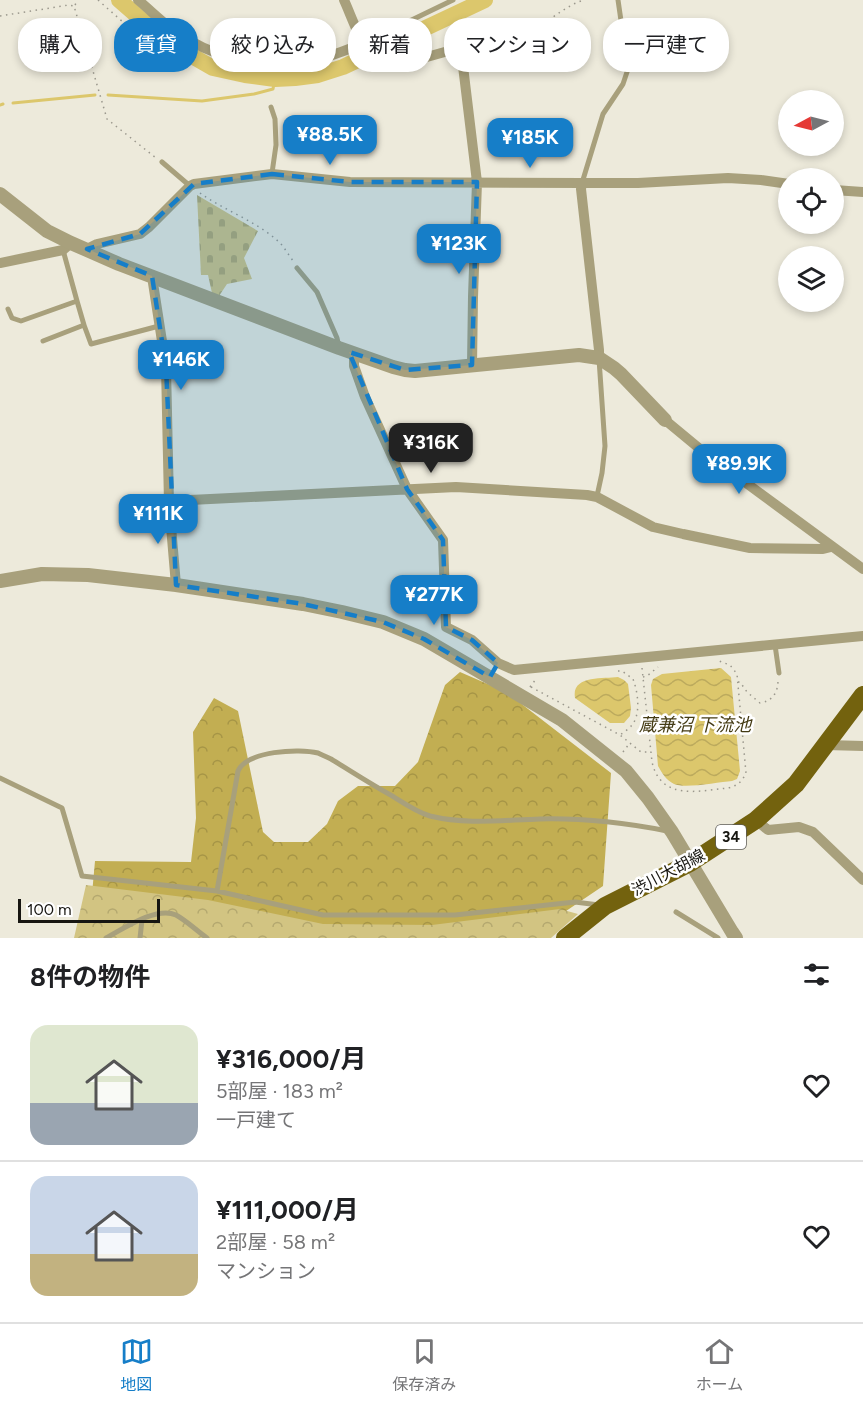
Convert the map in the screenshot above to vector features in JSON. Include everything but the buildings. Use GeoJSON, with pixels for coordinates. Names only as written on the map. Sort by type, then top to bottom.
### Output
{"type":"FeatureCollection","features":[{"type":"Feature","properties":{"kind":"main road","name":"渋川大胡線"},"geometry":{"type":"LineString","coordinates":[[565,938],[605,906],[690,863],[756,820],[796,784],[863,695]]}},
{"type":"Feature","properties":{"kind":"street"},"geometry":{"type":"LineString","coordinates":[[138,0],[173,30],[196,44],[249,62],[278,65],[301,64],[348,52]]}},
{"type":"Feature","properties":{"kind":"street"},"geometry":{"type":"LineString","coordinates":[[344,0],[353,18]]}},
{"type":"Feature","properties":{"kind":"street"},"geometry":{"type":"LineString","coordinates":[[464,72],[477,182],[472,297],[472,365]]}},
{"type":"Feature","properties":{"kind":"street"},"geometry":{"type":"LineString","coordinates":[[87,249],[97,244],[135,236],[145,231],[194,184],[272,174],[350,182],[638,183],[728,178],[778,182]]}},
{"type":"Feature","properties":{"kind":"street"},"geometry":{"type":"LineString","coordinates":[[582,183],[599,358]]}},
{"type":"Feature","properties":{"kind":"street"},"geometry":{"type":"LineString","coordinates":[[844,191],[863,192]]}},
{"type":"Feature","properties":{"kind":"street"},"geometry":{"type":"LineString","coordinates":[[0,194],[67,246]]}},
{"type":"Feature","properties":{"kind":"street"},"geometry":{"type":"LineString","coordinates":[[0,263],[67,246],[87,249],[119,264],[354,354],[405,370],[440,369],[579,355],[599,358],[621,374],[665,420],[700,449],[863,570]]}},
{"type":"Feature","properties":{"kind":"street"},"geometry":{"type":"LineString","coordinates":[[155,277],[153,283],[166,368],[169,503],[176,585]]}},
{"type":"Feature","properties":{"kind":"street"},"geometry":{"type":"LineString","coordinates":[[354,354],[354,366],[365,397],[407,489],[443,540],[446,627],[472,640],[498,663],[514,670],[863,636]]}},
{"type":"Feature","properties":{"kind":"street"},"geometry":{"type":"LineString","coordinates":[[169,503],[190,500],[456,487],[586,495],[597,497],[653,527],[683,534],[750,548],[824,549],[831,547]]}},
{"type":"Feature","properties":{"kind":"street"},"geometry":{"type":"LineString","coordinates":[[0,581],[42,574],[88,575],[176,585],[342,612],[383,622],[424,639],[562,720],[626,771],[672,832],[731,936]]}},
{"type":"Feature","properties":{"kind":"street"},"geometry":{"type":"LineString","coordinates":[[490,677],[498,663]]}},
{"type":"Feature","properties":{"kind":"street"},"geometry":{"type":"LineString","coordinates":[[826,745],[863,746]]}},
{"type":"Feature","properties":{"kind":"street"},"geometry":{"type":"LineString","coordinates":[[756,820],[768,830],[799,827],[813,832],[863,880]]}},
{"type":"Feature","properties":{"kind":"lane"},"geometry":{"type":"LineString","coordinates":[[419,18],[453,0]]}},
{"type":"Feature","properties":{"kind":"lane"},"geometry":{"type":"LineString","coordinates":[[582,183],[603,114],[623,84],[628,69],[618,0]]}},
{"type":"Feature","properties":{"kind":"lane"},"geometry":{"type":"LineString","coordinates":[[271,107],[275,120],[276,145],[272,174]]}},
{"type":"Feature","properties":{"kind":"lane"},"geometry":{"type":"LineString","coordinates":[[162,162],[190,186]]}},
{"type":"Feature","properties":{"kind":"lane"},"geometry":{"type":"LineString","coordinates":[[67,246],[77,301],[91,344],[160,326]]}},
{"type":"Feature","properties":{"kind":"lane"},"geometry":{"type":"LineString","coordinates":[[297,268],[317,292],[338,338],[339,348]]}},
{"type":"Feature","properties":{"kind":"lane"},"geometry":{"type":"LineString","coordinates":[[8,309],[12,318],[21,321],[77,301]]}},
{"type":"Feature","properties":{"kind":"lane"},"geometry":{"type":"LineString","coordinates":[[43,341],[84,325]]}},
{"type":"Feature","properties":{"kind":"lane"},"geometry":{"type":"LineString","coordinates":[[597,497],[605,446],[599,358]]}},
{"type":"Feature","properties":{"kind":"lane"},"geometry":{"type":"LineString","coordinates":[[776,645],[778,673]]}},
{"type":"Feature","properties":{"kind":"lane"},"geometry":{"type":"LineString","coordinates":[[217,891],[240,766],[252,758],[280,752],[303,751],[331,759],[404,804],[429,816],[459,821],[491,822],[568,819],[636,825],[672,832]]}},
{"type":"Feature","properties":{"kind":"lane"},"geometry":{"type":"LineString","coordinates":[[0,778],[62,808],[82,876],[217,891],[323,915],[455,915],[575,902],[605,906]]}},
{"type":"Feature","properties":{"kind":"lane"},"geometry":{"type":"LineString","coordinates":[[675,912],[718,938]]}},
{"type":"Feature","properties":{"kind":"lane"},"geometry":{"type":"LineString","coordinates":[[106,938],[116,936],[149,916],[158,914],[174,915],[207,938]]}},
{"type":"Feature","properties":{"kind":"lane"},"geometry":{"type":"LineString","coordinates":[[140,938],[142,920]]}},
{"type":"Feature","properties":{"kind":"path"},"geometry":{"type":"LineString","coordinates":[[78,0],[74,6],[107,119],[162,162]]}},
{"type":"Feature","properties":{"kind":"path"},"geometry":{"type":"LineString","coordinates":[[98,0],[118,18]]}},
{"type":"Feature","properties":{"kind":"path"},"geometry":{"type":"LineString","coordinates":[[550,18],[573,3],[584,0]]}},
{"type":"Feature","properties":{"kind":"path"},"geometry":{"type":"LineString","coordinates":[[0,16],[74,6]]}},
{"type":"Feature","properties":{"kind":"path"},"geometry":{"type":"LineString","coordinates":[[190,186],[264,231],[281,244],[297,268]]}},
{"type":"Feature","properties":{"kind":"path"},"geometry":{"type":"LineString","coordinates":[[641,658],[651,762],[656,776],[676,791],[686,792],[734,787],[746,773],[736,674],[730,665],[720,661]]}},
{"type":"Feature","properties":{"kind":"path"},"geometry":{"type":"LineString","coordinates":[[643,677],[659,666]]}},
{"type":"Feature","properties":{"kind":"path"},"geometry":{"type":"LineString","coordinates":[[616,670],[622,671],[633,680],[638,708],[633,724],[620,735]]}},
{"type":"Feature","properties":{"kind":"path"},"geometry":{"type":"LineString","coordinates":[[737,682],[740,682],[747,692],[760,703],[765,702],[776,693],[778,673]]}},
{"type":"Feature","properties":{"kind":"path"},"geometry":{"type":"LineString","coordinates":[[528,690],[537,679]]}},
{"type":"Feature","properties":{"kind":"path"},"geometry":{"type":"LineString","coordinates":[[530,687],[620,735],[641,753],[650,752]]}},
{"type":"Feature","properties":{"kind":"path"},"geometry":{"type":"LineString","coordinates":[[623,753],[630,744]]}},
{"type":"Feature","properties":{"kind":"highlighted area"},"geometry":{"type":"Polygon","coordinates":[[[272,174],[350,182],[477,182],[472,365],[405,370],[349,352],[407,489],[443,540],[446,627],[472,640],[498,663],[490,677],[424,639],[383,622],[303,604],[176,585],[166,367],[152,276],[87,249],[140,234],[194,184],[272,174]]]}},
{"type":"Feature","properties":{"kind":"green space"},"geometry":{"type":"Polygon","coordinates":[[[197,195],[258,231],[244,258],[252,279],[227,284],[219,296],[212,293],[208,275],[201,275],[197,195]]]}},
{"type":"Feature","properties":{"kind":"green space"},"geometry":{"type":"Polygon","coordinates":[[[460,672],[506,692],[611,773],[603,886],[538,930],[478,938],[280,938],[92,894],[95,861],[191,862],[196,818],[193,732],[214,698],[238,711],[263,832],[274,842],[308,842],[327,824],[338,801],[358,786],[395,786],[418,762],[445,685],[460,672]]]}},
{"type":"Feature","properties":{"kind":"green space"},"geometry":{"type":"Polygon","coordinates":[[[86,885],[208,900],[323,924],[432,925],[560,909],[578,914],[551,938],[74,938],[86,885]]]}},
{"type":"Feature","properties":{"kind":"water","name":"蔵兼沼 下流池"},"geometry":{"type":"Polygon","coordinates":[[[721,668],[731,677],[740,771],[737,779],[693,786],[674,784],[666,778],[658,766],[651,685],[653,679],[662,674],[721,668]]]}},
{"type":"Feature","properties":{"kind":"water"},"geometry":{"type":"Polygon","coordinates":[[[618,677],[628,684],[631,708],[630,716],[624,723],[610,723],[575,698],[578,685],[583,682],[597,678],[618,677]]]}},
{"type":"Feature","properties":{"kind":"waterway"},"geometry":{"type":"LineString","coordinates":[[119,0],[166,41],[213,68],[275,79],[318,75],[343,67],[485,0]]}},
{"type":"Feature","properties":{"kind":"waterway"},"geometry":{"type":"LineString","coordinates":[[108,95],[202,101],[273,89],[275,79]]}},
{"type":"Feature","properties":{"kind":"waterway"},"geometry":{"type":"LineString","coordinates":[[13,103],[95,95]]}}]}
